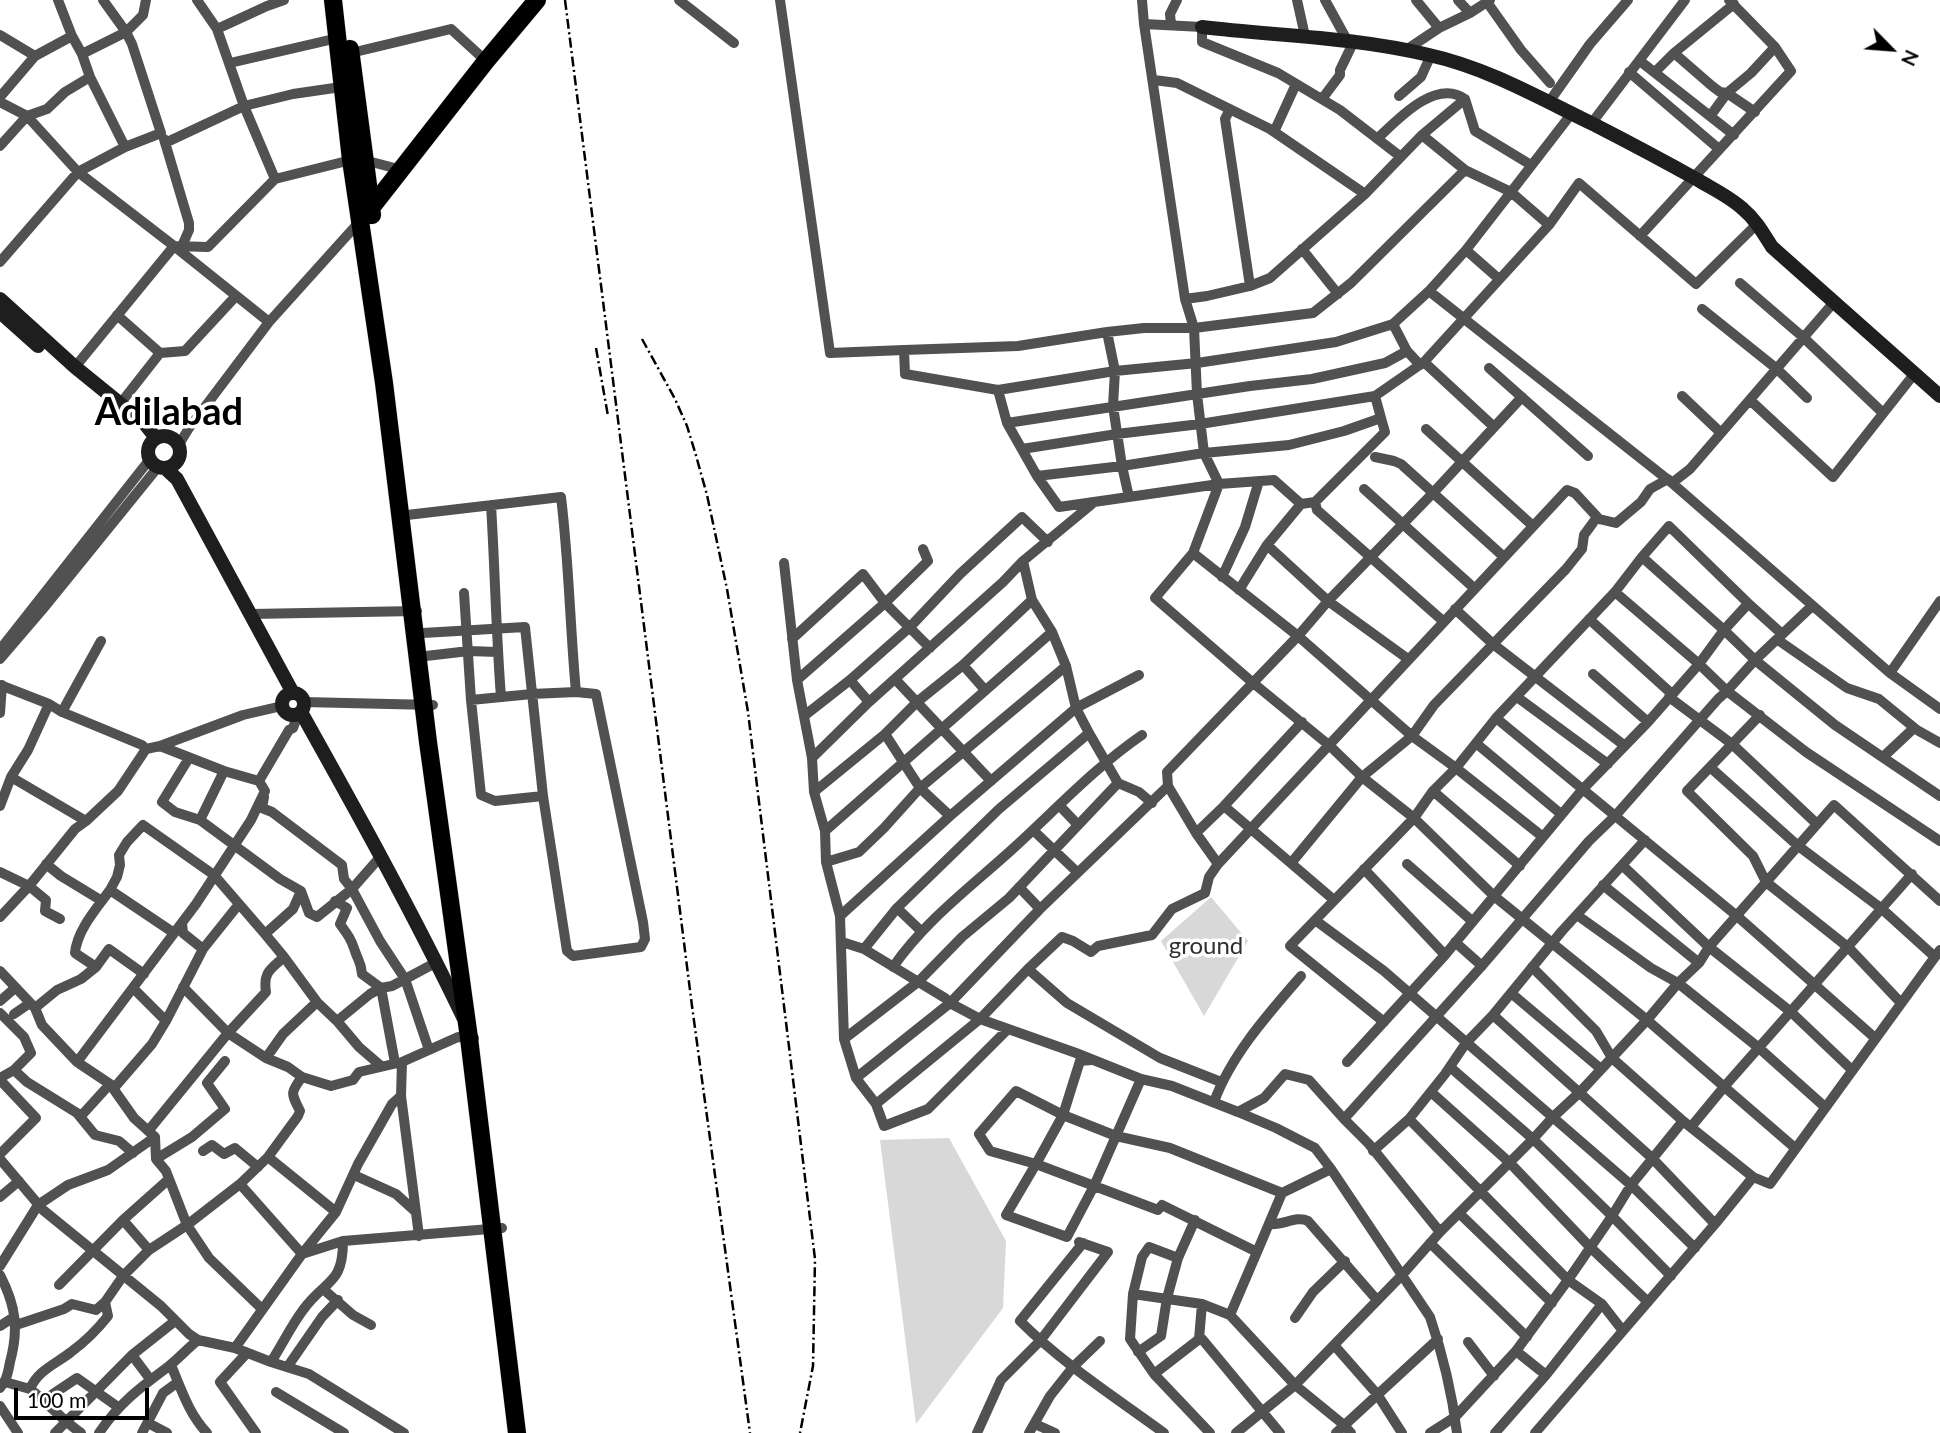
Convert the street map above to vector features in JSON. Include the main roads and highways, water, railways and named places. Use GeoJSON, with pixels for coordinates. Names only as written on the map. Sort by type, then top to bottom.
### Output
{"type":"FeatureCollection","features":[{"type":"Feature","properties":{"kind":"main road"},"geometry":{"type":"LineString","coordinates":[[333,0],[349,86],[407,514],[416,611],[426,656],[428,705]]}},
{"type":"Feature","properties":{"kind":"main road"},"geometry":{"type":"LineString","coordinates":[[345,0],[351,53],[349,86]]}},
{"type":"Feature","properties":{"kind":"main road"},"geometry":{"type":"LineString","coordinates":[[527,1433],[496,1229],[384,383],[366,214],[537,0]]}},
{"type":"Feature","properties":{"kind":"main road"},"geometry":{"type":"LineString","coordinates":[[1202,27],[1373,43],[1431,55],[1489,74],[1572,113],[1644,149],[1743,208],[1758,223],[1772,247],[1940,396]]}},
{"type":"Feature","properties":{"kind":"main road"},"geometry":{"type":"LineString","coordinates":[[0,299],[75,367],[144,423],[153,441]]}},
{"type":"Feature","properties":{"kind":"main road"},"geometry":{"type":"LineString","coordinates":[[0,313],[153,441]]}},
{"type":"Feature","properties":{"kind":"main road"},"geometry":{"type":"LineString","coordinates":[[162,464],[180,454],[175,442],[164,436],[153,441],[148,450],[162,464],[177,479],[437,961],[471,1034]]}},
{"type":"Feature","properties":{"kind":"main road"},"geometry":{"type":"LineString","coordinates":[[282,706],[286,696],[299,705]]}},
{"type":"Feature","properties":{"kind":"main road"},"geometry":{"type":"LineString","coordinates":[[496,1229],[517,1433]]}},
{"type":"Feature","properties":{"kind":"railway"},"geometry":{"type":"LineString","coordinates":[[565,0],[692,1006],[750,1433]]}},
{"type":"Feature","properties":{"kind":"railway"},"geometry":{"type":"LineString","coordinates":[[642,339],[675,399],[695,452],[727,589],[748,712],[815,1259],[813,1366],[800,1433]]}},
{"type":"Feature","properties":{"kind":"railway"},"geometry":{"type":"LineString","coordinates":[[596,348],[608,416]]}},
{"type":"Feature","properties":{"kind":"district","name":"Adilabad"},"geometry":{"type":"Point","coordinates":[169,413]}},
{"type":"Feature","properties":{"kind":"park label","name":"ground"},"geometry":{"type":"Point","coordinates":[1206,946]}}]}
